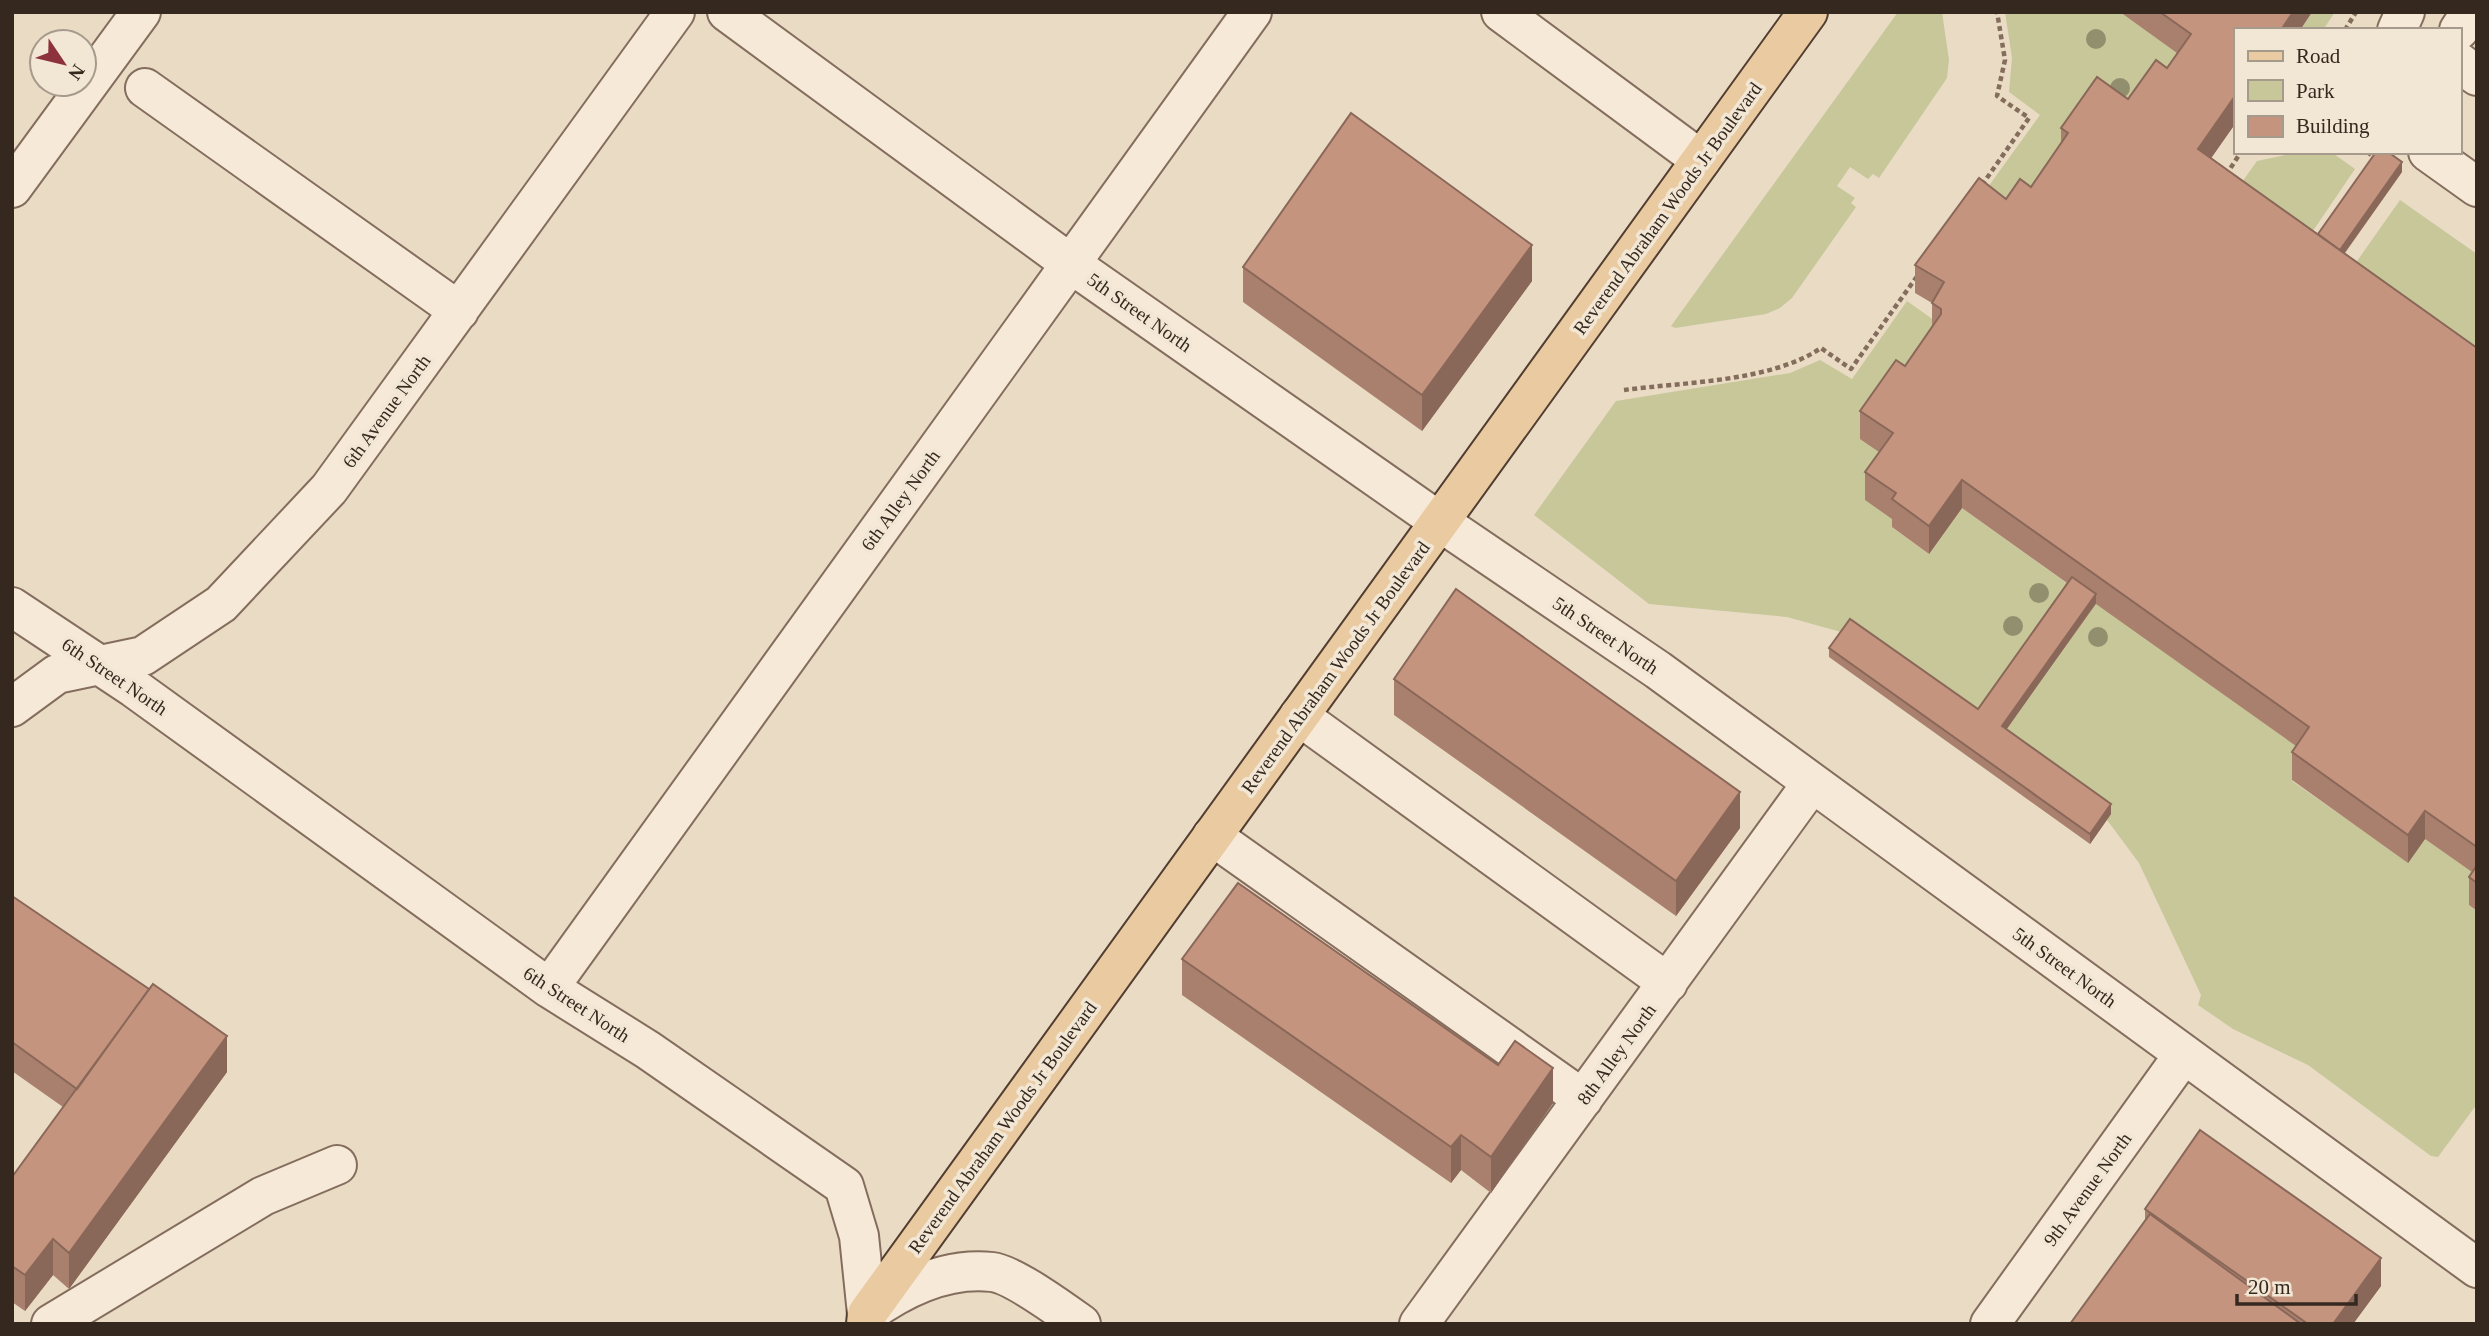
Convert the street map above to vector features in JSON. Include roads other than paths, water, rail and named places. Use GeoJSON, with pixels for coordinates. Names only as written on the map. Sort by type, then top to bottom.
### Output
{"type":"FeatureCollection","features":[{"type":"Feature","properties":{"kind":"main road","name":"Reverend Abraham Woods Jr Boulevard"},"geometry":{"type":"LineString","coordinates":[[860,1320],[1808,12]]}},
{"type":"Feature","properties":{"kind":"street"},"geometry":{"type":"LineString","coordinates":[[12,188],[141,12]]}},
{"type":"Feature","properties":{"kind":"street","name":"6th Avenue North"},"geometry":{"type":"LineString","coordinates":[[12,707],[57,674],[143,656],[221,604],[329,489],[675,12]]}},
{"type":"Feature","properties":{"kind":"street","name":"5th Street North"},"geometry":{"type":"LineString","coordinates":[[727,12],[1071,264],[1440,522],[1658,670],[2477,1268]]}},
{"type":"Feature","properties":{"kind":"street","name":"6th Alley North"},"geometry":{"type":"LineString","coordinates":[[549,988],[1252,12]]}},
{"type":"Feature","properties":{"kind":"street"},"geometry":{"type":"LineString","coordinates":[[1501,12],[1701,160]]}},
{"type":"Feature","properties":{"kind":"street"},"geometry":{"type":"LineString","coordinates":[[2398,28],[2405,12]]}},
{"type":"Feature","properties":{"kind":"street"},"geometry":{"type":"LineString","coordinates":[[2460,28],[2471,12]]}},
{"type":"Feature","properties":{"kind":"street"},"geometry":{"type":"LineString","coordinates":[[2461,64],[2477,76]]}},
{"type":"Feature","properties":{"kind":"street"},"geometry":{"type":"LineString","coordinates":[[145,88],[459,311]]}},
{"type":"Feature","properties":{"kind":"street"},"geometry":{"type":"LineString","coordinates":[[2431,154],[2477,187]]}},
{"type":"Feature","properties":{"kind":"street","name":"6th Street North"},"geometry":{"type":"LineString","coordinates":[[12,607],[100,665],[549,988],[648,1050],[844,1186],[859,1236],[860,1320]]}},
{"type":"Feature","properties":{"kind":"street"},"geometry":{"type":"LineString","coordinates":[[1299,716],[1668,983]]}},
{"type":"Feature","properties":{"kind":"street","name":"8th Alley North"},"geometry":{"type":"LineString","coordinates":[[1419,1324],[1812,783]]}},
{"type":"Feature","properties":{"kind":"street"},"geometry":{"type":"LineString","coordinates":[[1212,836],[1583,1099]]}},
{"type":"Feature","properties":{"kind":"street","name":"9th Avenue North"},"geometry":{"type":"LineString","coordinates":[[1990,1324],[2184,1054]]}},
{"type":"Feature","properties":{"kind":"street"},"geometry":{"type":"LineString","coordinates":[[51,1324],[263,1196],[337,1165]]}},
{"type":"Feature","properties":{"kind":"street"},"geometry":{"type":"LineString","coordinates":[[860,1320],[916,1284],[952,1275],[995,1272],[1081,1324]]}}]}
